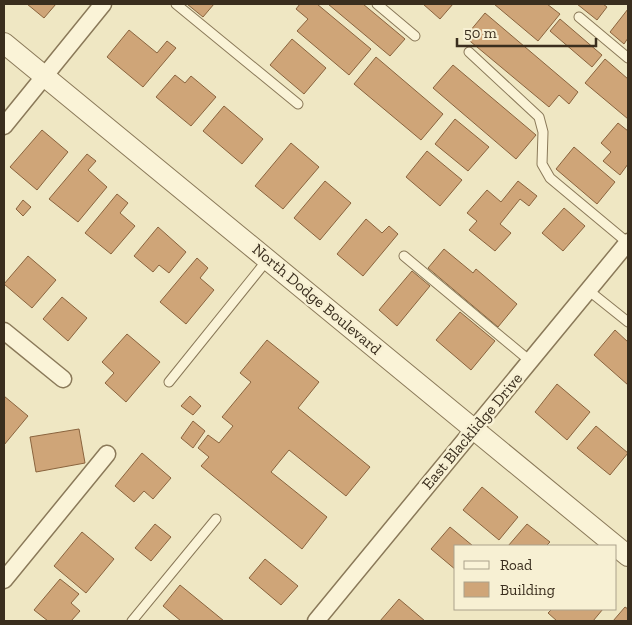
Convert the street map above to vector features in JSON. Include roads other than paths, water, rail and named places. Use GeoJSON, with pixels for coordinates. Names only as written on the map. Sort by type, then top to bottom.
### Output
{"type":"FeatureCollection","features":[{"type":"Feature","properties":{"kind":"street"},"geometry":{"type":"LineString","coordinates":[[4,126],[103,4]]}},
{"type":"Feature","properties":{"kind":"street","name":"North Dodge Boulevard"},"geometry":{"type":"LineString","coordinates":[[4,43],[615,545]]}},
{"type":"Feature","properties":{"kind":"street","name":"East Blacklidge Drive"},"geometry":{"type":"LineString","coordinates":[[316,621],[628,242]]}},
{"type":"Feature","properties":{"kind":"street"},"geometry":{"type":"LineString","coordinates":[[4,331],[63,379]]}},
{"type":"Feature","properties":{"kind":"street"},"geometry":{"type":"LineString","coordinates":[[4,580],[107,454]]}},
{"type":"Feature","properties":{"kind":"street","name":"North Dodge Boulevard"},"geometry":{"type":"LineString","coordinates":[[617,547],[628,556]]}},
{"type":"Feature","properties":{"kind":"lane"},"geometry":{"type":"LineString","coordinates":[[176,4],[298,104]]}},
{"type":"Feature","properties":{"kind":"lane"},"geometry":{"type":"LineString","coordinates":[[377,4],[416,36]]}},
{"type":"Feature","properties":{"kind":"lane"},"geometry":{"type":"LineString","coordinates":[[579,17],[628,58]]}},
{"type":"Feature","properties":{"kind":"lane"},"geometry":{"type":"LineString","coordinates":[[468,52],[539,117],[543,132],[542,164],[550,178],[628,242]]}},
{"type":"Feature","properties":{"kind":"lane"},"geometry":{"type":"LineString","coordinates":[[404,256],[530,361]]}},
{"type":"Feature","properties":{"kind":"lane"},"geometry":{"type":"LineString","coordinates":[[170,382],[269,259]]}},
{"type":"Feature","properties":{"kind":"lane"},"geometry":{"type":"LineString","coordinates":[[588,290],[628,322]]}},
{"type":"Feature","properties":{"kind":"lane"},"geometry":{"type":"LineString","coordinates":[[132,621],[216,520]]}}]}
